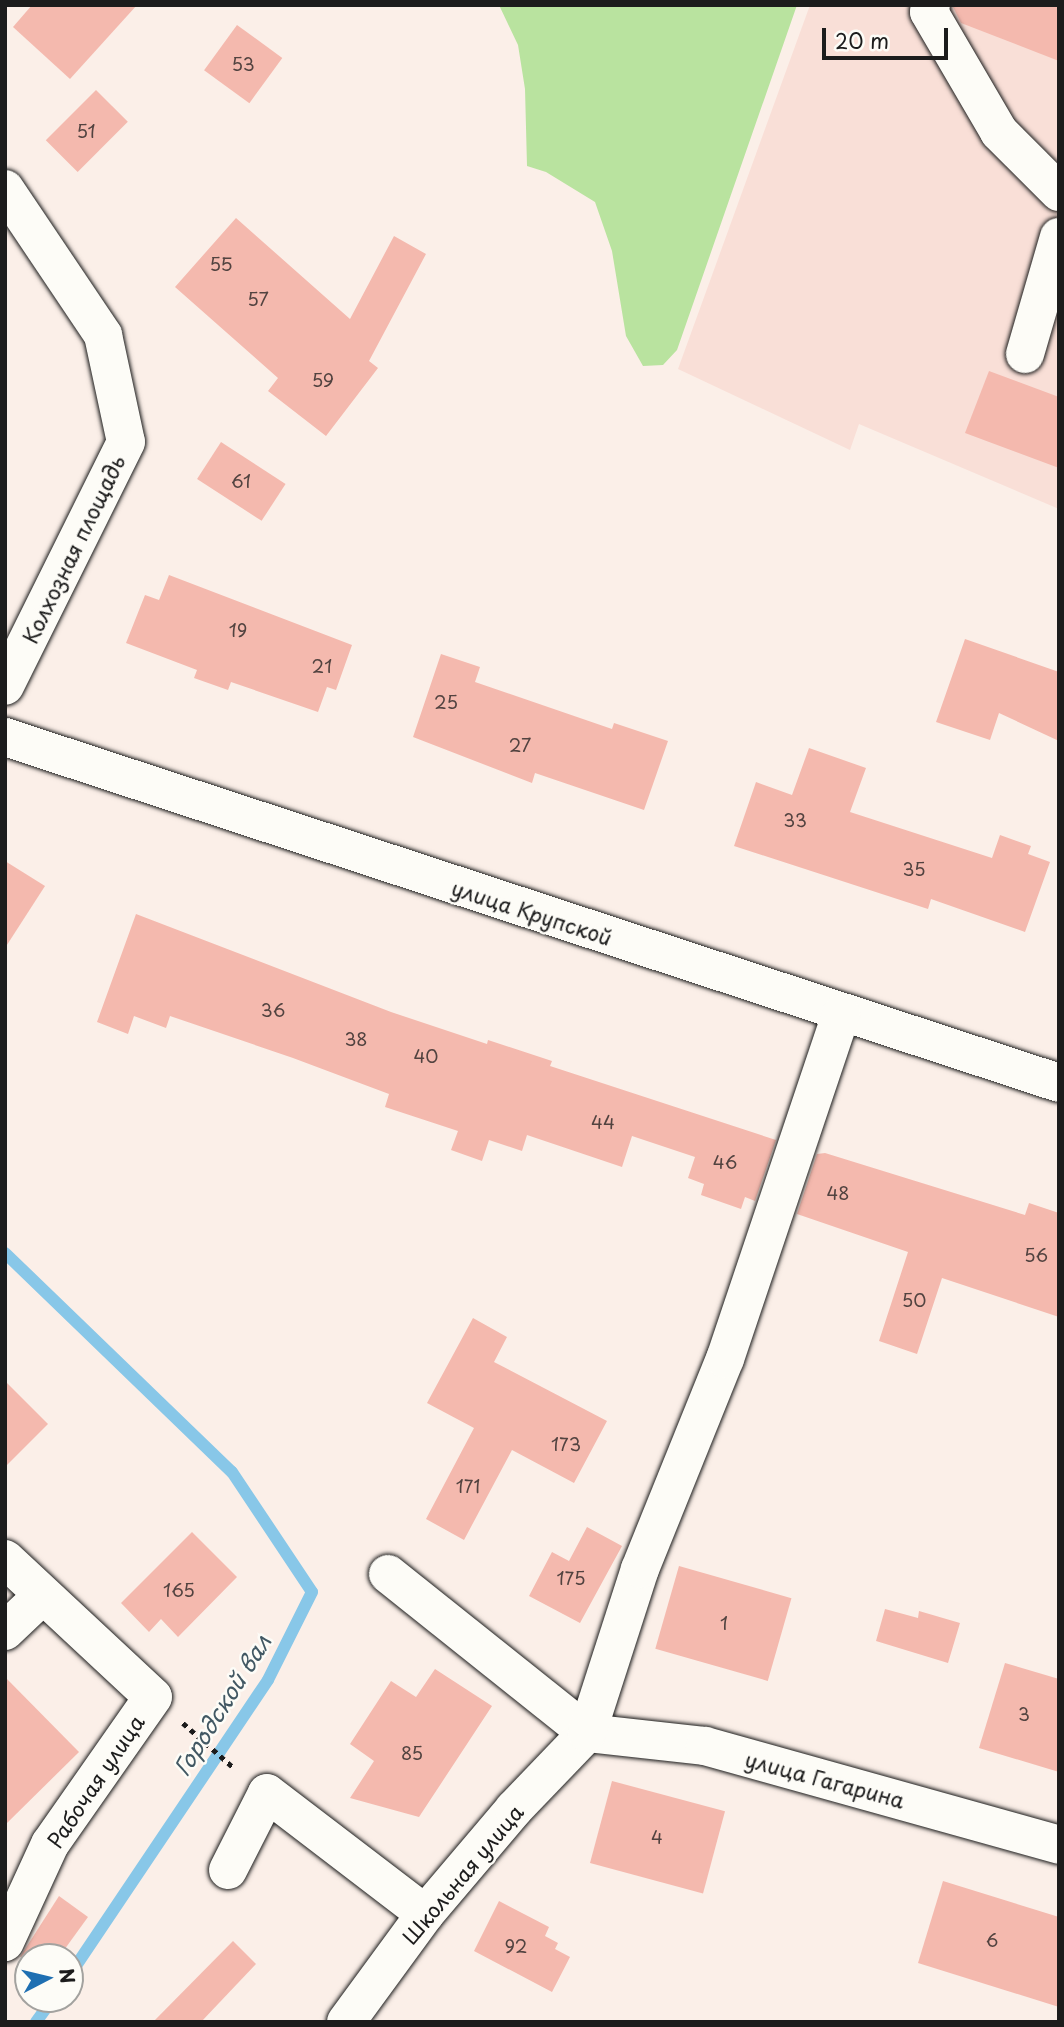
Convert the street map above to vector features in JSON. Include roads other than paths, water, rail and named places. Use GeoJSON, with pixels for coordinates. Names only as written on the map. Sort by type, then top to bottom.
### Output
{"type":"FeatureCollection","features":[{"type":"Feature","properties":{"kind":"street"},"geometry":{"type":"LineString","coordinates":[[931,5],[929,12],[999,132],[1059,192]]}},
{"type":"Feature","properties":{"kind":"street","name":"Колхозная площадь"},"geometry":{"type":"LineString","coordinates":[[5,189],[103,335],[126,442],[5,686]]}},
{"type":"Feature","properties":{"kind":"street"},"geometry":{"type":"LineString","coordinates":[[1025,354],[1059,237]]}},
{"type":"Feature","properties":{"kind":"street","name":"улица Крупской"},"geometry":{"type":"LineString","coordinates":[[5,737],[841,1014],[1059,1083]]}},
{"type":"Feature","properties":{"kind":"street"},"geometry":{"type":"LineString","coordinates":[[388,1574],[587,1733],[640,1569],[725,1359],[841,1014]]}},
{"type":"Feature","properties":{"kind":"street"},"geometry":{"type":"LineString","coordinates":[[5,1559],[43,1595],[5,1631]]}},
{"type":"Feature","properties":{"kind":"street","name":"Рабочая улица"},"geometry":{"type":"LineString","coordinates":[[5,1942],[50,1843],[153,1698],[43,1595]]}},
{"type":"Feature","properties":{"kind":"street","name":"улица Гагарина"},"geometry":{"type":"LineString","coordinates":[[587,1733],[705,1746],[1059,1845]]}},
{"type":"Feature","properties":{"kind":"street","name":"Школьная улица"},"geometry":{"type":"LineString","coordinates":[[346,2022],[425,1914],[514,1810],[587,1733]]}},
{"type":"Feature","properties":{"kind":"street"},"geometry":{"type":"LineString","coordinates":[[228,1870],[267,1793],[425,1914]]}},
{"type":"Feature","properties":{"kind":"waterway","name":"Городской вал"},"geometry":{"type":"LineString","coordinates":[[5,1253],[232,1472],[312,1592],[268,1680],[84,1954]]}},
{"type":"Feature","properties":{"kind":"waterway","name":"Городской вал"},"geometry":{"type":"LineString","coordinates":[[36,2022],[43,2013]]}}]}
